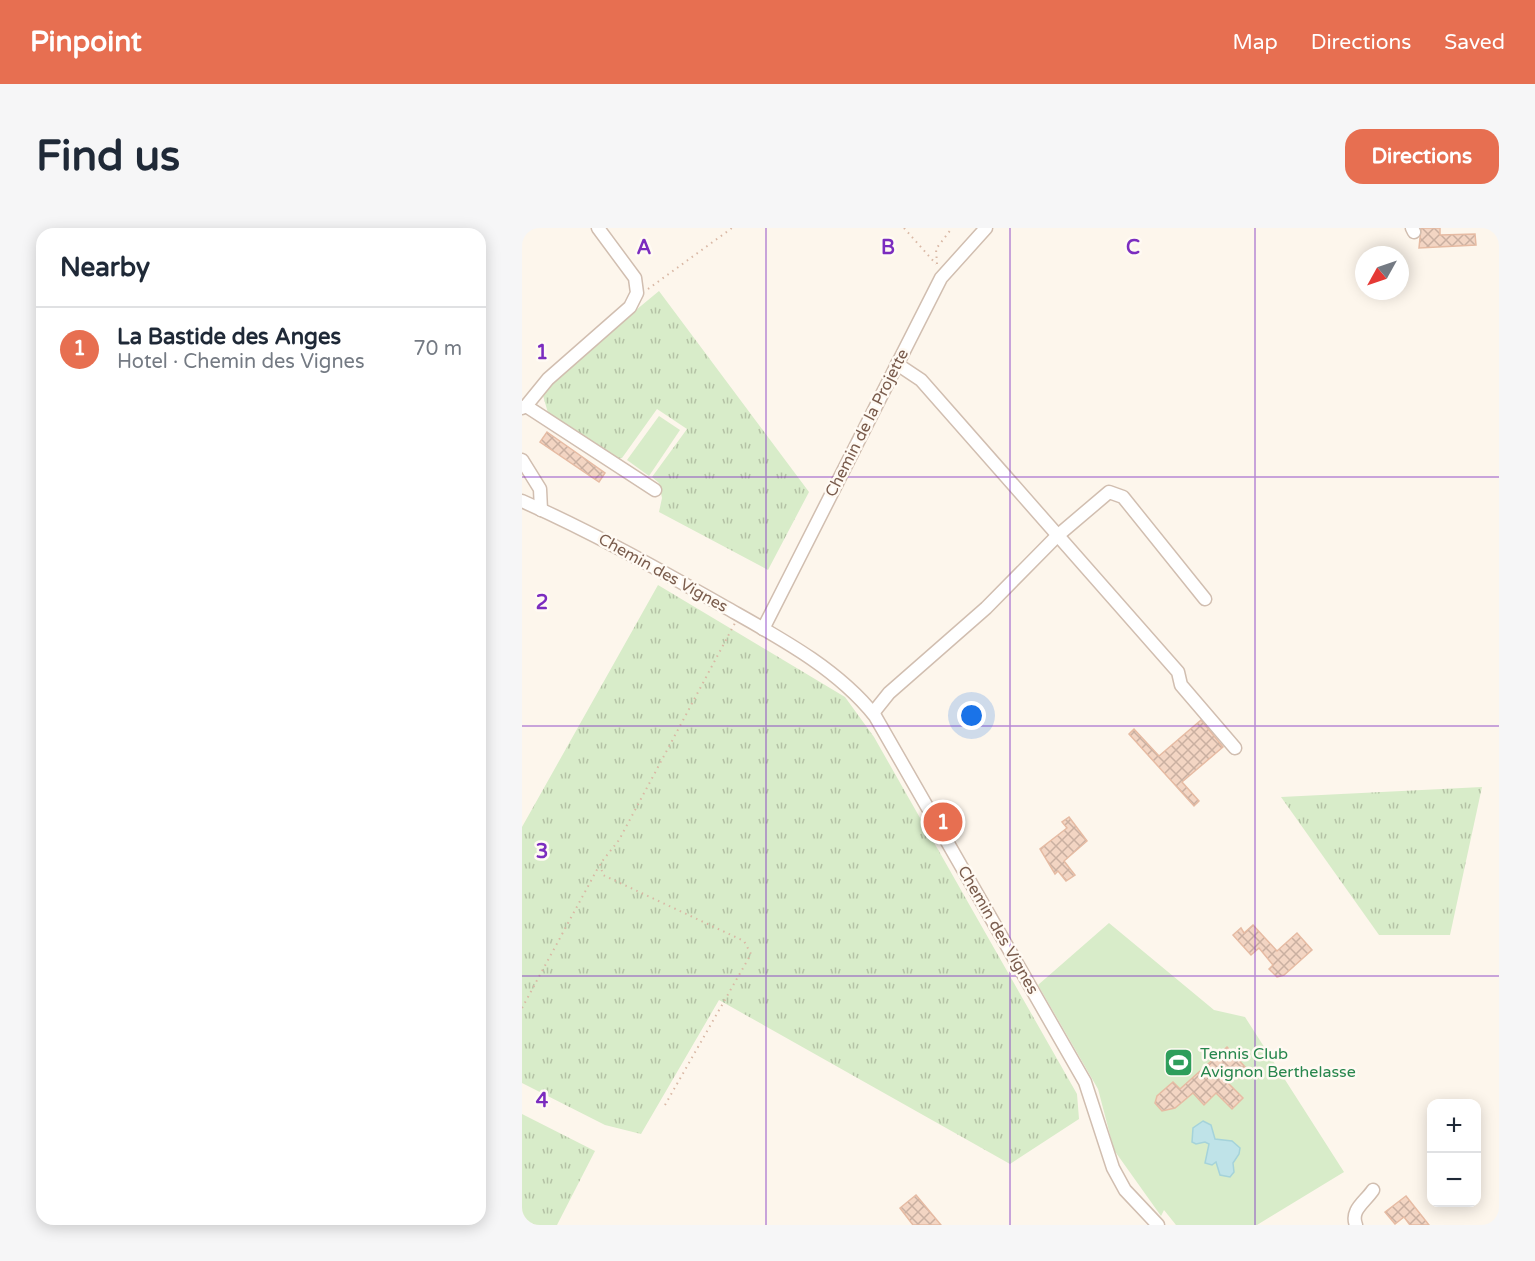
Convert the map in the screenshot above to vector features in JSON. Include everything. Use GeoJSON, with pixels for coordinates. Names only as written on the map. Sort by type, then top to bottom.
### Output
{"type":"FeatureCollection","features":[{"type":"Feature","properties":{"kind":"street"},"geometry":{"type":"LineString","coordinates":[[598,228],[634,278],[637,293],[624,313],[548,379],[524,407],[655,490]]}},
{"type":"Feature","properties":{"kind":"street","name":"Chemin de la Projette"},"geometry":{"type":"LineString","coordinates":[[763,629],[941,278],[986,228]]}},
{"type":"Feature","properties":{"kind":"street"},"geometry":{"type":"LineString","coordinates":[[897,364],[921,380],[1056,537],[1178,672],[1181,685],[1235,748]]}},
{"type":"Feature","properties":{"kind":"street"},"geometry":{"type":"LineString","coordinates":[[522,460],[540,489],[541,510]]}},
{"type":"Feature","properties":{"kind":"street"},"geometry":{"type":"LineString","coordinates":[[873,713],[889,693],[986,608],[1056,537],[1106,494],[1119,494],[1205,599]]}},
{"type":"Feature","properties":{"kind":"street","name":"Chemin des Vignes"},"geometry":{"type":"LineString","coordinates":[[522,501],[616,544],[763,629],[860,696],[873,713],[1084,1082],[1113,1168],[1125,1190],[1158,1225]]}},
{"type":"Feature","properties":{"kind":"street"},"geometry":{"type":"LineString","coordinates":[[1356,1225],[1354,1215],[1356,1209],[1365,1203],[1373,1190]]}},
{"type":"Feature","properties":{"kind":"path"},"geometry":{"type":"LineString","coordinates":[[637,293],[654,287],[732,228]]}},
{"type":"Feature","properties":{"kind":"path"},"geometry":{"type":"LineString","coordinates":[[904,228],[937,265],[936,249],[952,228]]}},
{"type":"Feature","properties":{"kind":"path"},"geometry":{"type":"LineString","coordinates":[[522,1008],[600,864],[619,840],[739,615]]}},
{"type":"Feature","properties":{"kind":"path"},"geometry":{"type":"LineString","coordinates":[[600,864],[603,875],[744,941],[751,954],[665,1105]]}},
{"type":"Feature","properties":{"kind":"green space"},"geometry":{"type":"Polygon","coordinates":[[[659,291],[809,492],[768,570],[659,512],[662,498],[659,483],[652,477],[687,429],[657,409],[622,458],[616,459],[548,413],[542,392],[550,381],[659,291]]]}},
{"type":"Feature","properties":{"kind":"green space"},"geometry":{"type":"Polygon","coordinates":[[[659,416],[680,430],[649,476],[627,460],[659,416]]]}},
{"type":"Feature","properties":{"kind":"green space"},"geometry":{"type":"Polygon","coordinates":[[[658,585],[845,697],[874,737],[1077,1094],[1079,1119],[1010,1164],[719,1000],[641,1134],[605,1125],[522,1083],[522,827],[658,585]]]}},
{"type":"Feature","properties":{"kind":"green space"},"geometry":{"type":"Polygon","coordinates":[[[1482,787],[1450,935],[1379,935],[1281,797],[1482,787]]]}},
{"type":"Feature","properties":{"kind":"green space","name":"Tennis Club Avignon Berthelasse"},"geometry":{"type":"Polygon","coordinates":[[[1109,923],[1214,1010],[1245,1017],[1344,1172],[1257,1225],[1176,1225],[1164,1210],[1161,1216],[1114,1150],[1098,1089],[1038,985],[1109,923]]]}},
{"type":"Feature","properties":{"kind":"green space"},"geometry":{"type":"Polygon","coordinates":[[[522,1114],[595,1151],[557,1225],[522,1225],[522,1114]]]}},
{"type":"Feature","properties":{"kind":"water"},"geometry":{"type":"Polygon","coordinates":[[[1203,1121],[1211,1125],[1215,1139],[1232,1141],[1240,1148],[1233,1163],[1234,1172],[1230,1177],[1220,1175],[1216,1162],[1212,1165],[1205,1163],[1209,1144],[1192,1142],[1193,1128],[1203,1121]]]}},
{"type":"Feature","properties":{"kind":"building"},"geometry":{"type":"Polygon","coordinates":[[[1421,228],[1440,228],[1440,235],[1475,234],[1476,245],[1419,248],[1421,228]]]}},
{"type":"Feature","properties":{"kind":"building"},"geometry":{"type":"Polygon","coordinates":[[[547,432],[605,473],[599,482],[540,442],[547,432]]]}},
{"type":"Feature","properties":{"kind":"building"},"geometry":{"type":"Polygon","coordinates":[[[1201,720],[1223,747],[1182,782],[1199,801],[1194,806],[1129,734],[1134,729],[1159,756],[1201,720]]]}},
{"type":"Feature","properties":{"kind":"building"},"geometry":{"type":"Polygon","coordinates":[[[1069,817],[1087,841],[1064,861],[1075,875],[1066,881],[1058,871],[1055,874],[1040,849],[1067,828],[1062,822],[1069,817]]]}},
{"type":"Feature","properties":{"kind":"building"},"geometry":{"type":"Polygon","coordinates":[[[1253,925],[1277,951],[1297,933],[1312,950],[1284,975],[1277,977],[1269,969],[1273,965],[1259,948],[1251,955],[1233,935],[1241,928],[1244,933],[1253,925]]]}},
{"type":"Feature","properties":{"kind":"building"},"geometry":{"type":"Polygon","coordinates":[[[1227,1047],[1245,1067],[1228,1083],[1243,1098],[1232,1109],[1216,1093],[1204,1105],[1193,1093],[1175,1108],[1162,1111],[1155,1103],[1157,1096],[1173,1082],[1180,1089],[1227,1047]]]}},
{"type":"Feature","properties":{"kind":"building"},"geometry":{"type":"Polygon","coordinates":[[[916,1195],[941,1225],[913,1225],[900,1208],[916,1195]]]}},
{"type":"Feature","properties":{"kind":"building"},"geometry":{"type":"Polygon","coordinates":[[[1406,1196],[1429,1225],[1410,1225],[1404,1217],[1395,1224],[1385,1212],[1406,1196]]]}},
{"type":"Feature","properties":{"kind":"place","name":"La Bastide des Anges"},"geometry":{"type":"Point","coordinates":[943,822]}},
{"type":"Feature","properties":{"kind":"place","name":"Tennis Club Avignon Berthelasse"},"geometry":{"type":"Point","coordinates":[1179,1063]}}]}
